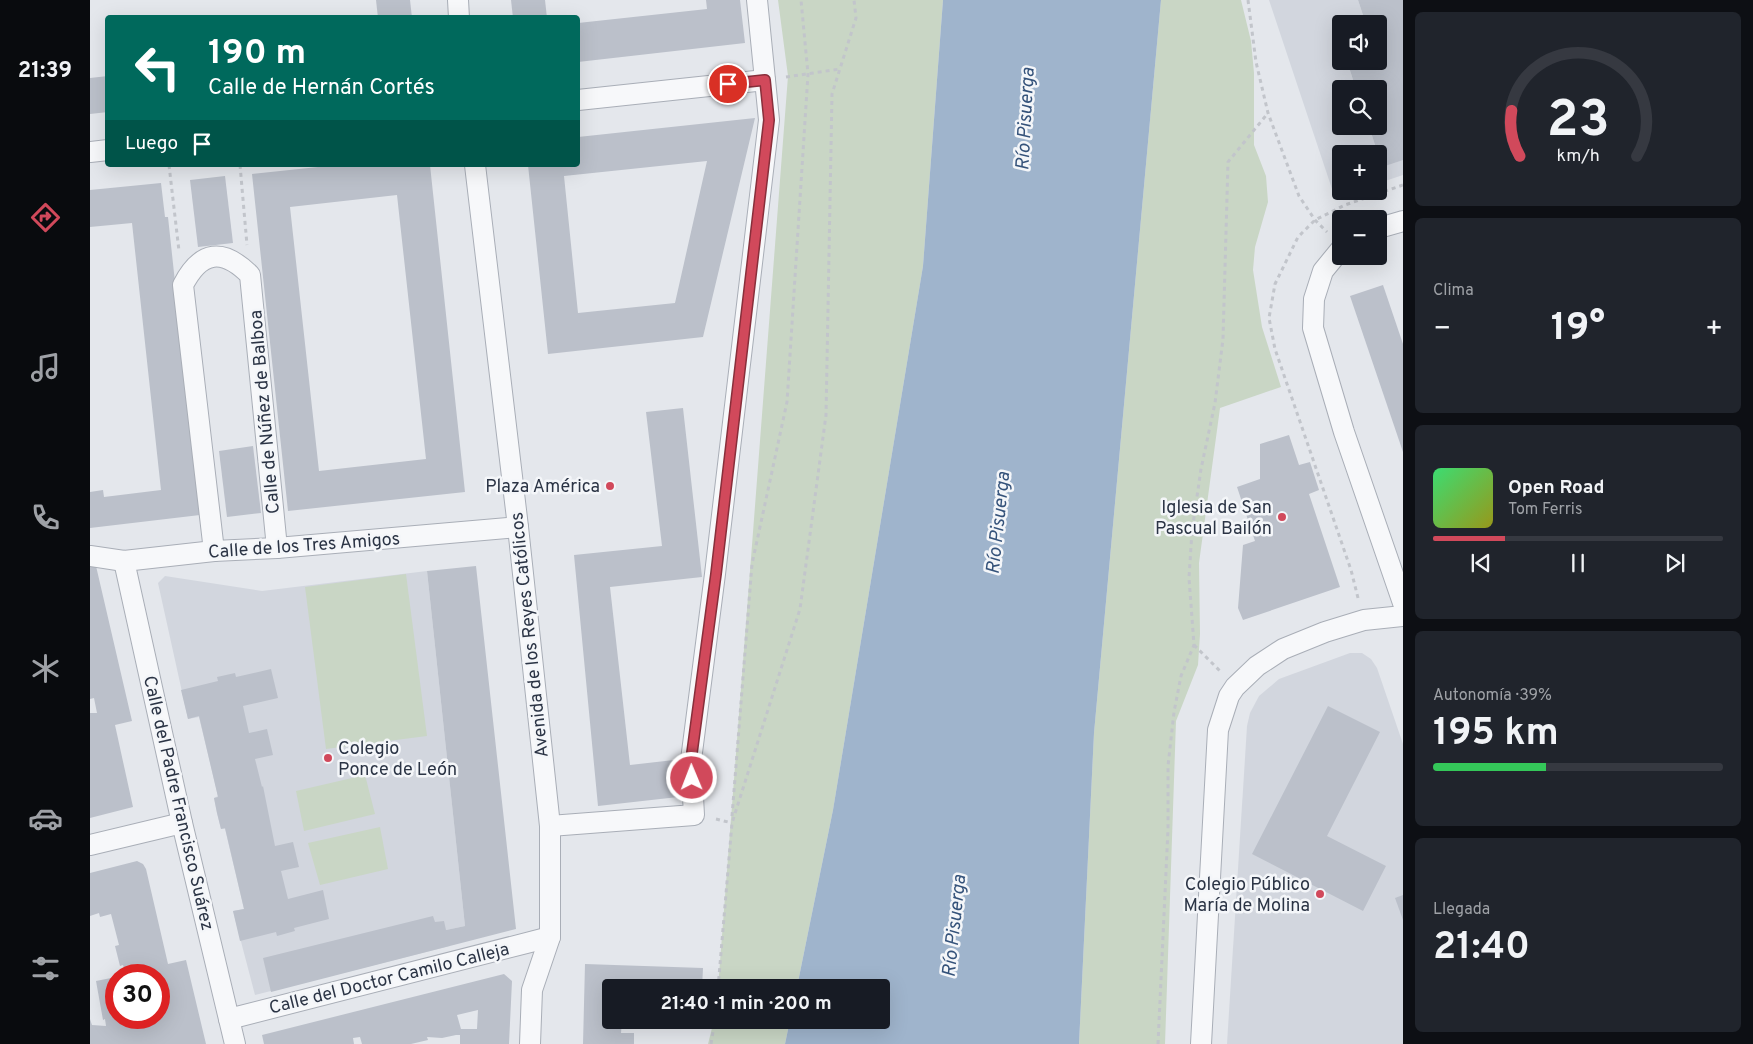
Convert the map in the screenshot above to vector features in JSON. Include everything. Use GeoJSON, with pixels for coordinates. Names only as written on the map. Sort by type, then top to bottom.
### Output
{"type":"FeatureCollection","features":[{"type":"Feature","properties":{"kind":"street"},"geometry":{"type":"LineString","coordinates":[[458,0],[459,15]]}},
{"type":"Feature","properties":{"kind":"street"},"geometry":{"type":"LineString","coordinates":[[550,826],[694,815],[691,760],[716,574],[769,120],[757,0]]}},
{"type":"Feature","properties":{"kind":"street"},"geometry":{"type":"LineString","coordinates":[[580,100],[765,80]]}},
{"type":"Feature","properties":{"kind":"street"},"geometry":{"type":"LineString","coordinates":[[90,152],[105,150]]}},
{"type":"Feature","properties":{"kind":"street","name":"Avenida de los Reyes Católicos"},"geometry":{"type":"LineString","coordinates":[[475,167],[518,528],[550,826],[550,937],[532,990],[530,1044]]}},
{"type":"Feature","properties":{"kind":"street"},"geometry":{"type":"LineString","coordinates":[[1387,226],[1403,221]]}},
{"type":"Feature","properties":{"kind":"street"},"geometry":{"type":"LineString","coordinates":[[214,551],[183,285],[190,272],[198,263],[208,257],[230,259],[250,275]]}},
{"type":"Feature","properties":{"kind":"street"},"geometry":{"type":"LineString","coordinates":[[1332,260],[1323,271],[1314,299],[1313,328],[1344,432],[1403,603]]}},
{"type":"Feature","properties":{"kind":"street","name":"Calle de Núñez de Balboa"},"geometry":{"type":"LineString","coordinates":[[250,275],[277,548]]}},
{"type":"Feature","properties":{"kind":"street","name":"Calle de los Tres Amigos"},"geometry":{"type":"LineString","coordinates":[[90,556],[124,561],[214,551],[277,548],[518,528]]}},
{"type":"Feature","properties":{"kind":"street","name":"Calle del Padre Francisco Suárez"},"geometry":{"type":"LineString","coordinates":[[124,561],[182,823],[235,1044]]}},
{"type":"Feature","properties":{"kind":"street"},"geometry":{"type":"LineString","coordinates":[[1201,1044],[1218,730],[1229,696],[1234,687],[1257,666],[1283,649],[1325,632],[1364,620],[1403,616]]}},
{"type":"Feature","properties":{"kind":"street"},"geometry":{"type":"LineString","coordinates":[[90,845],[182,823]]}},
{"type":"Feature","properties":{"kind":"street","name":"Calle del Doctor Camilo Calleja"},"geometry":{"type":"LineString","coordinates":[[229,1019],[550,937]]}},
{"type":"Feature","properties":{"kind":"path"},"geometry":{"type":"LineString","coordinates":[[719,979],[752,564],[787,402],[808,74],[801,0]]}},
{"type":"Feature","properties":{"kind":"path"},"geometry":{"type":"LineString","coordinates":[[732,823],[800,609],[826,415],[832,94],[856,18],[854,0]]}},
{"type":"Feature","properties":{"kind":"path"},"geometry":{"type":"LineString","coordinates":[[1248,0],[1256,62],[1268,113],[1299,196],[1328,234]]}},
{"type":"Feature","properties":{"kind":"path"},"geometry":{"type":"LineString","coordinates":[[765,80],[840,69]]}},
{"type":"Feature","properties":{"kind":"path"},"geometry":{"type":"LineString","coordinates":[[1158,1044],[1168,829],[1168,766],[1174,712],[1181,676],[1194,645],[1189,578],[1192,531],[1201,469],[1215,403],[1223,339],[1228,162],[1268,113]]}},
{"type":"Feature","properties":{"kind":"path"},"geometry":{"type":"LineString","coordinates":[[169,167],[183,285]]}},
{"type":"Feature","properties":{"kind":"path"},"geometry":{"type":"LineString","coordinates":[[240,167],[250,275]]}},
{"type":"Feature","properties":{"kind":"path"},"geometry":{"type":"LineString","coordinates":[[1194,645],[1215,666]]}},
{"type":"Feature","properties":{"kind":"path"},"geometry":{"type":"LineString","coordinates":[[711,1044],[714,1029]]}},
{"type":"Feature","properties":{"kind":"shaded area"},"geometry":{"type":"Polygon","coordinates":[[[1269,0],[1358,0],[1363,15],[1332,15],[1332,70],[1350,70],[1353,80],[1332,80],[1332,135],[1372,135],[1375,145],[1332,145],[1332,189],[1269,0]]]}},
{"type":"Feature","properties":{"kind":"shaded area"},"geometry":{"type":"Polygon","coordinates":[[[1387,157],[1403,160],[1403,175],[1387,180],[1387,157]]]}},
{"type":"Feature","properties":{"kind":"shaded area","name":"Colegio Ponce de León"},"geometry":{"type":"Polygon","coordinates":[[[427,571],[465,926],[446,930],[450,946],[255,995],[233,911],[244,909],[225,829],[221,829],[217,813],[214,798],[218,796],[199,717],[188,719],[158,583],[165,576],[262,591],[427,571]]]}},
{"type":"Feature","properties":{"kind":"shaded area","name":"Colegio Público María de Molina"},"geometry":{"type":"Polygon","coordinates":[[[1350,653],[1362,653],[1371,659],[1377,668],[1403,744],[1403,1044],[1227,1044],[1247,726],[1250,713],[1259,696],[1279,679],[1350,653]]]}},
{"type":"Feature","properties":{"kind":"green space"},"geometry":{"type":"Polygon","coordinates":[[[778,0],[943,0],[923,266],[833,810],[799,979],[719,979],[788,76],[778,0]]]}},
{"type":"Feature","properties":{"kind":"green space"},"geometry":{"type":"Polygon","coordinates":[[[1161,0],[1241,0],[1251,41],[1254,73],[1254,145],[1266,176],[1268,202],[1255,247],[1253,270],[1262,327],[1281,387],[1220,408],[1199,563],[1200,634],[1198,665],[1176,721],[1165,1044],[1079,1044],[1094,733],[1161,0]]]}},
{"type":"Feature","properties":{"kind":"green space"},"geometry":{"type":"Polygon","coordinates":[[[406,574],[427,736],[326,749],[305,587],[406,574]]]}},
{"type":"Feature","properties":{"kind":"green space"},"geometry":{"type":"Polygon","coordinates":[[[365,775],[375,814],[304,831],[296,791],[365,775]]]}},
{"type":"Feature","properties":{"kind":"green space"},"geometry":{"type":"Polygon","coordinates":[[[380,827],[388,869],[320,885],[308,843],[380,827]]]}},
{"type":"Feature","properties":{"kind":"green space"},"geometry":{"type":"Polygon","coordinates":[[[712,1029],[788,1029],[785,1044],[708,1044],[712,1029]]]}},
{"type":"Feature","properties":{"kind":"water","name":"Río Pisuerga"},"geometry":{"type":"Polygon","coordinates":[[[943,0],[1161,0],[1094,733],[1079,1044],[785,1044],[788,1029],[890,1029],[890,979],[799,979],[833,810],[923,266],[943,0]]]}},
{"type":"Feature","properties":{"kind":"building"},"geometry":{"type":"Polygon","coordinates":[[[376,0],[410,0],[412,15],[378,15],[376,0]]]}},
{"type":"Feature","properties":{"kind":"building"},"geometry":{"type":"Polygon","coordinates":[[[511,0],[545,0],[547,15],[513,15],[511,0]]]}},
{"type":"Feature","properties":{"kind":"building"},"geometry":{"type":"Polygon","coordinates":[[[706,0],[740,0],[745,43],[580,62],[580,23],[707,9],[706,0]]]}},
{"type":"Feature","properties":{"kind":"building"},"geometry":{"type":"Polygon","coordinates":[[[1358,0],[1403,0],[1403,160],[1387,165],[1387,145],[1375,145],[1372,135],[1387,135],[1387,80],[1353,80],[1350,70],[1387,70],[1387,15],[1363,15],[1358,0]]]}},
{"type":"Feature","properties":{"kind":"building"},"geometry":{"type":"Polygon","coordinates":[[[105,76],[105,112],[90,114],[90,78],[105,76]]]}},
{"type":"Feature","properties":{"kind":"building"},"geometry":{"type":"Polygon","coordinates":[[[755,118],[703,337],[548,354],[528,167],[580,167],[580,137],[755,118]],[[707,161],[564,176],[578,313],[675,303],[707,161]]]}},
{"type":"Feature","properties":{"kind":"building"},"geometry":{"type":"Polygon","coordinates":[[[318,167],[430,167],[465,492],[288,511],[252,174],[318,167]],[[397,195],[290,207],[319,471],[426,459],[397,195]]]}},
{"type":"Feature","properties":{"kind":"building"},"geometry":{"type":"Polygon","coordinates":[[[225,176],[233,243],[198,247],[190,180],[225,176]]]}},
{"type":"Feature","properties":{"kind":"building"},"geometry":{"type":"Polygon","coordinates":[[[161,183],[165,217],[168,217],[200,515],[90,528],[90,492],[103,490],[104,497],[161,490],[132,223],[90,227],[90,190],[161,183]]]}},
{"type":"Feature","properties":{"kind":"building"},"geometry":{"type":"Polygon","coordinates":[[[1383,285],[1403,344],[1403,452],[1350,296],[1383,285]]]}},
{"type":"Feature","properties":{"kind":"building"},"geometry":{"type":"Polygon","coordinates":[[[683,408],[702,577],[610,587],[630,765],[674,760],[678,797],[598,806],[574,555],[662,546],[646,412],[683,408]]]}},
{"type":"Feature","properties":{"kind":"building","name":"Iglesia de San Pascual Bailón"},"geometry":{"type":"Polygon","coordinates":[[[1289,435],[1299,465],[1310,462],[1319,490],[1309,494],[1340,587],[1243,620],[1238,608],[1243,545],[1255,541],[1237,487],[1260,479],[1260,444],[1289,435]]]}},
{"type":"Feature","properties":{"kind":"building"},"geometry":{"type":"Polygon","coordinates":[[[253,446],[261,513],[227,517],[219,451],[253,446]]]}},
{"type":"Feature","properties":{"kind":"building"},"geometry":{"type":"Polygon","coordinates":[[[90,565],[96,566],[132,721],[115,725],[133,807],[90,818],[90,713],[97,713],[94,698],[90,699],[90,565]]]}},
{"type":"Feature","properties":{"kind":"building"},"geometry":{"type":"Polygon","coordinates":[[[476,566],[516,929],[271,992],[263,958],[433,916],[435,922],[444,921],[446,930],[465,926],[427,571],[476,566]]]}},
{"type":"Feature","properties":{"kind":"building"},"geometry":{"type":"Polygon","coordinates":[[[271,669],[278,698],[243,706],[249,733],[267,729],[273,755],[255,759],[263,786],[275,846],[293,842],[299,867],[281,871],[288,899],[323,890],[329,919],[294,928],[295,931],[277,936],[276,932],[240,941],[233,911],[244,909],[225,828],[221,829],[217,813],[214,798],[218,797],[199,716],[188,719],[181,690],[218,681],[217,677],[235,673],[236,677],[271,669]]]}},
{"type":"Feature","properties":{"kind":"building"},"geometry":{"type":"Polygon","coordinates":[[[1328,706],[1380,732],[1327,836],[1386,866],[1363,911],[1252,854],[1328,706]]]}},
{"type":"Feature","properties":{"kind":"building"},"geometry":{"type":"Polygon","coordinates":[[[137,861],[143,864],[146,869],[168,964],[120,964],[115,946],[119,945],[111,914],[100,917],[99,913],[90,916],[90,873],[137,861]]]}},
{"type":"Feature","properties":{"kind":"building"},"geometry":{"type":"Polygon","coordinates":[[[1403,895],[1403,920],[1395,898],[1403,895]]]}},
{"type":"Feature","properties":{"kind":"building"},"geometry":{"type":"Polygon","coordinates":[[[186,960],[206,1044],[90,1044],[90,1019],[92,1025],[105,1026],[105,1029],[170,1029],[170,964],[168,964],[186,960]]]}},
{"type":"Feature","properties":{"kind":"building"},"geometry":{"type":"Polygon","coordinates":[[[585,964],[703,968],[702,979],[602,979],[602,1029],[621,1029],[621,1033],[634,1033],[634,1044],[583,1044],[585,964]]]}},
{"type":"Feature","properties":{"kind":"building"},"geometry":{"type":"Polygon","coordinates":[[[504,974],[512,981],[509,1044],[460,1044],[460,1035],[456,1035],[442,1038],[427,1037],[428,1040],[411,1044],[362,1044],[360,1037],[353,1038],[354,1044],[264,1044],[262,1035],[504,974]],[[478,1010],[457,1015],[461,1029],[477,1029],[478,1010]]]}},
{"type":"Feature","properties":{"kind":"building"},"geometry":{"type":"Polygon","coordinates":[[[105,979],[105,1019],[103,1020],[96,981],[105,979]]]}},
{"type":"Feature","properties":{"kind":"place","name":"Plaza América"},"geometry":{"type":"Point","coordinates":[610,486]}},
{"type":"Feature","properties":{"kind":"place","name":"Iglesia de San Pascual Bailón"},"geometry":{"type":"Point","coordinates":[1282,517]}},
{"type":"Feature","properties":{"kind":"place","name":"Colegio Ponce de León"},"geometry":{"type":"Point","coordinates":[328,758]}},
{"type":"Feature","properties":{"kind":"place","name":"Colegio Público María de Molina"},"geometry":{"type":"Point","coordinates":[1320,894]}},
{"type":"Feature","properties":{"kind":"route"},"geometry":{"type":"LineString","coordinates":[[692,778],[691,760],[716,574],[769,120],[765,80],[728,84]]}}]}
